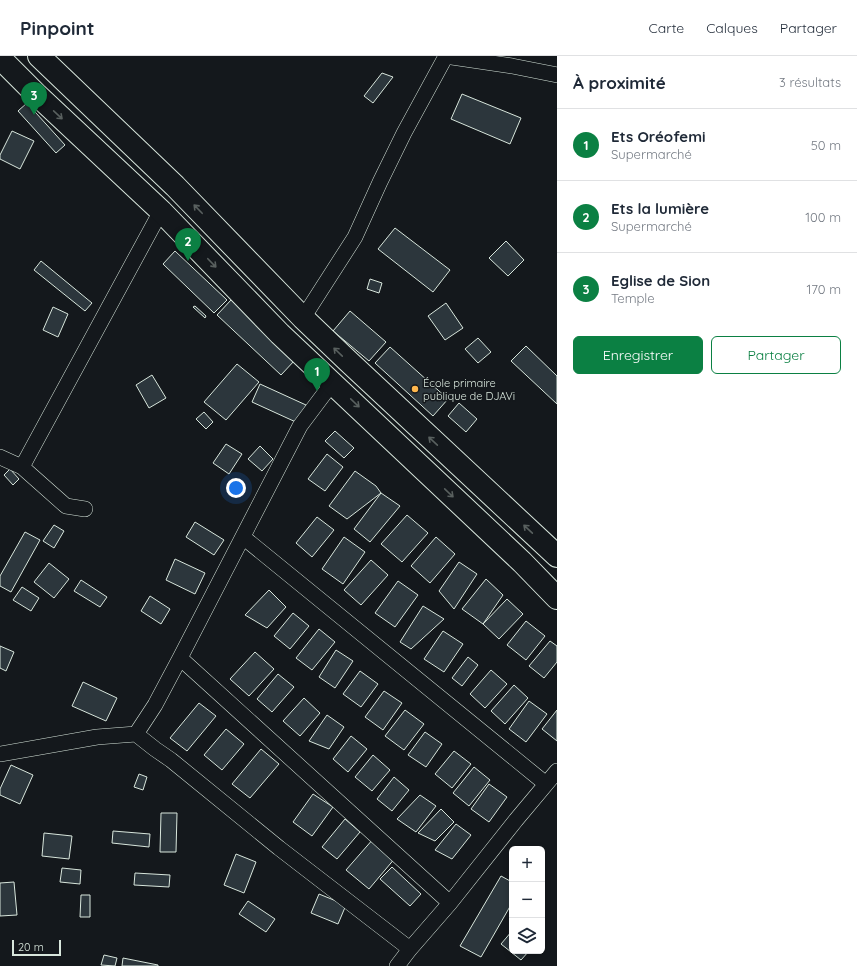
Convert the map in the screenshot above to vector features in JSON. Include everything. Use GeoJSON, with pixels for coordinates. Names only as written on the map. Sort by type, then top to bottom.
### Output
{"type":"FeatureCollection","features":[{"type":"Feature","properties":{"kind":"main road"},"geometry":{"type":"LineString","coordinates":[[39,56],[176,186],[303,318],[557,556]]}},
{"type":"Feature","properties":{"kind":"main road"},"geometry":{"type":"LineString","coordinates":[[0,58],[36,94],[162,211],[280,334],[333,382],[517,557],[557,598]]}},
{"type":"Feature","properties":{"kind":"street"},"geometry":{"type":"LineString","coordinates":[[303,318],[355,238],[404,133],[445,56],[512,66],[557,75]]}},
{"type":"Feature","properties":{"kind":"street"},"geometry":{"type":"LineString","coordinates":[[22,467],[162,211]]}},
{"type":"Feature","properties":{"kind":"street"},"geometry":{"type":"LineString","coordinates":[[136,734],[155,705],[300,426],[333,382]]}},
{"type":"Feature","properties":{"kind":"street"},"geometry":{"type":"LineString","coordinates":[[0,457],[22,467],[66,506],[85,510]]}},
{"type":"Feature","properties":{"kind":"street"},"geometry":{"type":"LineString","coordinates":[[243,537],[546,784]]}},
{"type":"Feature","properties":{"kind":"street"},"geometry":{"type":"LineString","coordinates":[[180,658],[450,903]]}},
{"type":"Feature","properties":{"kind":"street"},"geometry":{"type":"LineString","coordinates":[[0,754],[97,737],[136,734],[177,765],[279,848],[410,949]]}},
{"type":"Feature","properties":{"kind":"street"},"geometry":{"type":"LineString","coordinates":[[397,966],[557,771]]}},
{"type":"Feature","properties":{"kind":"building"},"geometry":{"type":"Polygon","coordinates":[[[382,73],[393,77],[373,103],[364,96],[382,73]]]}},
{"type":"Feature","properties":{"kind":"building"},"geometry":{"type":"Polygon","coordinates":[[[462,94],[521,118],[510,144],[451,119],[462,94]]]}},
{"type":"Feature","properties":{"kind":"building"},"geometry":{"type":"Polygon","coordinates":[[[27,103],[65,145],[56,153],[18,111],[27,103]]]}},
{"type":"Feature","properties":{"kind":"building"},"geometry":{"type":"Polygon","coordinates":[[[12,131],[34,141],[20,169],[0,159],[0,155],[12,131]]]}},
{"type":"Feature","properties":{"kind":"building"},"geometry":{"type":"Polygon","coordinates":[[[395,228],[450,270],[433,292],[378,249],[395,228]]]}},
{"type":"Feature","properties":{"kind":"building"},"geometry":{"type":"Polygon","coordinates":[[[506,241],[524,260],[508,276],[489,258],[506,241]]]}},
{"type":"Feature","properties":{"kind":"building"},"geometry":{"type":"Polygon","coordinates":[[[175,251],[227,300],[214,313],[163,264],[175,251]]]}},
{"type":"Feature","properties":{"kind":"building"},"geometry":{"type":"Polygon","coordinates":[[[41,261],[92,303],[85,311],[34,270],[41,261]]]}},
{"type":"Feature","properties":{"kind":"building"},"geometry":{"type":"Polygon","coordinates":[[[370,279],[382,283],[379,293],[367,289],[370,279]]]}},
{"type":"Feature","properties":{"kind":"building"},"geometry":{"type":"Polygon","coordinates":[[[231,300],[295,360],[281,375],[217,315],[231,300]]]}},
{"type":"Feature","properties":{"kind":"building"},"geometry":{"type":"Polygon","coordinates":[[[446,303],[463,328],[445,340],[428,316],[446,303]]]}},
{"type":"Feature","properties":{"kind":"building"},"geometry":{"type":"Polygon","coordinates":[[[195,306],[206,316],[205,318],[193,307],[195,306]]]}},
{"type":"Feature","properties":{"kind":"building"},"geometry":{"type":"Polygon","coordinates":[[[53,307],[68,314],[58,337],[43,330],[53,307]]]}},
{"type":"Feature","properties":{"kind":"building"},"geometry":{"type":"Polygon","coordinates":[[[350,311],[386,342],[369,361],[333,331],[350,311]]]}},
{"type":"Feature","properties":{"kind":"building"},"geometry":{"type":"Polygon","coordinates":[[[478,338],[491,352],[478,363],[465,349],[478,338]]]}},
{"type":"Feature","properties":{"kind":"building"},"geometry":{"type":"Polygon","coordinates":[[[526,346],[557,376],[557,404],[511,361],[526,346]]]}},
{"type":"Feature","properties":{"kind":"building"},"geometry":{"type":"Polygon","coordinates":[[[390,347],[448,399],[433,416],[375,363],[390,347]]]}},
{"type":"Feature","properties":{"kind":"building"},"geometry":{"type":"Polygon","coordinates":[[[237,364],[259,382],[226,420],[204,402],[237,364]]]}},
{"type":"Feature","properties":{"kind":"building"},"geometry":{"type":"Polygon","coordinates":[[[152,375],[166,398],[149,408],[136,385],[152,375]]]}},
{"type":"Feature","properties":{"kind":"building"},"geometry":{"type":"Polygon","coordinates":[[[260,384],[306,405],[298,423],[252,402],[260,384]]]}},
{"type":"Feature","properties":{"kind":"building"},"geometry":{"type":"Polygon","coordinates":[[[459,403],[477,419],[466,432],[448,416],[459,403]]]}},
{"type":"Feature","properties":{"kind":"building"},"geometry":{"type":"Polygon","coordinates":[[[204,412],[213,422],[206,429],[196,419],[204,412]]]}},
{"type":"Feature","properties":{"kind":"building"},"geometry":{"type":"Polygon","coordinates":[[[335,431],[354,448],[344,458],[325,441],[335,431]]]}},
{"type":"Feature","properties":{"kind":"building"},"geometry":{"type":"Polygon","coordinates":[[[226,444],[242,454],[229,474],[213,463],[226,444]]]}},
{"type":"Feature","properties":{"kind":"building"},"geometry":{"type":"Polygon","coordinates":[[[260,446],[273,459],[262,471],[248,459],[260,446]]]}},
{"type":"Feature","properties":{"kind":"building"},"geometry":{"type":"Polygon","coordinates":[[[327,454],[343,467],[325,491],[308,479],[327,454]]]}},
{"type":"Feature","properties":{"kind":"building"},"geometry":{"type":"Polygon","coordinates":[[[10,469],[19,479],[13,485],[4,475],[10,469]]]}},
{"type":"Feature","properties":{"kind":"building"},"geometry":{"type":"Polygon","coordinates":[[[355,471],[376,486],[381,493],[347,519],[329,506],[355,471]]]}},
{"type":"Feature","properties":{"kind":"building"},"geometry":{"type":"Polygon","coordinates":[[[381,493],[400,506],[370,542],[354,529],[381,493]]]}},
{"type":"Feature","properties":{"kind":"building"},"geometry":{"type":"Polygon","coordinates":[[[407,515],[428,533],[402,562],[381,544],[407,515]]]}},
{"type":"Feature","properties":{"kind":"building"},"geometry":{"type":"Polygon","coordinates":[[[317,517],[334,530],[312,557],[296,543],[317,517]]]}},
{"type":"Feature","properties":{"kind":"building"},"geometry":{"type":"Polygon","coordinates":[[[195,522],[224,540],[214,555],[186,537],[195,522]]]}},
{"type":"Feature","properties":{"kind":"building"},"geometry":{"type":"Polygon","coordinates":[[[54,525],[64,531],[54,548],[43,541],[54,525]]]}},
{"type":"Feature","properties":{"kind":"building"},"geometry":{"type":"Polygon","coordinates":[[[25,532],[40,540],[11,592],[0,586],[0,576],[25,532]]]}},
{"type":"Feature","properties":{"kind":"building"},"geometry":{"type":"Polygon","coordinates":[[[344,537],[365,552],[343,584],[322,569],[344,537]]]}},
{"type":"Feature","properties":{"kind":"building"},"geometry":{"type":"Polygon","coordinates":[[[436,537],[455,554],[430,583],[411,566],[436,537]]]}},
{"type":"Feature","properties":{"kind":"building"},"geometry":{"type":"Polygon","coordinates":[[[175,559],[205,573],[195,594],[166,580],[175,559]]]}},
{"type":"Feature","properties":{"kind":"building"},"geometry":{"type":"Polygon","coordinates":[[[371,560],[388,575],[361,605],[344,590],[371,560]]]}},
{"type":"Feature","properties":{"kind":"building"},"geometry":{"type":"Polygon","coordinates":[[[459,562],[477,574],[454,609],[439,591],[459,562]]]}},
{"type":"Feature","properties":{"kind":"building"},"geometry":{"type":"Polygon","coordinates":[[[49,563],[69,579],[54,598],[34,582],[49,563]]]}},
{"type":"Feature","properties":{"kind":"building"},"geometry":{"type":"Polygon","coordinates":[[[486,579],[503,595],[483,624],[462,609],[486,579]]]}},
{"type":"Feature","properties":{"kind":"building"},"geometry":{"type":"Polygon","coordinates":[[[81,580],[107,597],[100,607],[74,591],[81,580]]]}},
{"type":"Feature","properties":{"kind":"building"},"geometry":{"type":"Polygon","coordinates":[[[398,581],[418,595],[395,627],[375,613],[398,581]]]}},
{"type":"Feature","properties":{"kind":"building"},"geometry":{"type":"Polygon","coordinates":[[[22,587],[39,598],[31,611],[13,600],[22,587]]]}},
{"type":"Feature","properties":{"kind":"building"},"geometry":{"type":"Polygon","coordinates":[[[269,590],[286,607],[267,628],[245,615],[269,590]]]}},
{"type":"Feature","properties":{"kind":"building"},"geometry":{"type":"Polygon","coordinates":[[[150,596],[170,609],[161,624],[141,611],[150,596]]]}},
{"type":"Feature","properties":{"kind":"building"},"geometry":{"type":"Polygon","coordinates":[[[507,599],[523,614],[499,639],[483,624],[507,599]]]}},
{"type":"Feature","properties":{"kind":"building"},"geometry":{"type":"Polygon","coordinates":[[[423,606],[444,619],[411,649],[400,642],[423,606]]]}},
{"type":"Feature","properties":{"kind":"building"},"geometry":{"type":"Polygon","coordinates":[[[293,613],[309,626],[290,649],[274,636],[293,613]]]}},
{"type":"Feature","properties":{"kind":"building"},"geometry":{"type":"Polygon","coordinates":[[[526,621],[545,636],[526,660],[507,645],[526,621]]]}},
{"type":"Feature","properties":{"kind":"building"},"geometry":{"type":"Polygon","coordinates":[[[319,629],[335,642],[312,670],[296,658],[319,629]]]}},
{"type":"Feature","properties":{"kind":"building"},"geometry":{"type":"Polygon","coordinates":[[[443,631],[463,644],[444,672],[424,659],[443,631]]]}},
{"type":"Feature","properties":{"kind":"building"},"geometry":{"type":"Polygon","coordinates":[[[550,641],[557,646],[557,662],[544,678],[529,666],[550,641]]]}},
{"type":"Feature","properties":{"kind":"building"},"geometry":{"type":"Polygon","coordinates":[[[0,646],[14,652],[6,671],[0,668],[0,646]]]}},
{"type":"Feature","properties":{"kind":"building"},"geometry":{"type":"Polygon","coordinates":[[[336,650],[353,661],[335,688],[319,677],[336,650]]]}},
{"type":"Feature","properties":{"kind":"building"},"geometry":{"type":"Polygon","coordinates":[[[255,652],[274,669],[249,696],[230,679],[255,652]]]}},
{"type":"Feature","properties":{"kind":"building"},"geometry":{"type":"Polygon","coordinates":[[[468,657],[478,665],[462,686],[452,678],[468,657]]]}},
{"type":"Feature","properties":{"kind":"building"},"geometry":{"type":"Polygon","coordinates":[[[491,670],[507,684],[485,708],[470,694],[491,670]]]}},
{"type":"Feature","properties":{"kind":"building"},"geometry":{"type":"Polygon","coordinates":[[[360,671],[378,684],[361,707],[343,694],[360,671]]]}},
{"type":"Feature","properties":{"kind":"building"},"geometry":{"type":"Polygon","coordinates":[[[278,674],[294,687],[272,712],[257,699],[278,674]]]}},
{"type":"Feature","properties":{"kind":"building"},"geometry":{"type":"Polygon","coordinates":[[[83,682],[117,698],[106,721],[72,706],[83,682]]]}},
{"type":"Feature","properties":{"kind":"building"},"geometry":{"type":"Polygon","coordinates":[[[514,685],[528,698],[505,724],[491,711],[514,685]]]}},
{"type":"Feature","properties":{"kind":"building"},"geometry":{"type":"Polygon","coordinates":[[[384,691],[402,703],[383,730],[365,717],[384,691]]]}},
{"type":"Feature","properties":{"kind":"building"},"geometry":{"type":"Polygon","coordinates":[[[304,698],[320,713],[300,736],[283,721],[304,698]]]}},
{"type":"Feature","properties":{"kind":"building"},"geometry":{"type":"Polygon","coordinates":[[[529,701],[547,714],[526,742],[509,729],[529,701]]]}},
{"type":"Feature","properties":{"kind":"building"},"geometry":{"type":"Polygon","coordinates":[[[199,703],[216,716],[187,751],[170,738],[199,703]]]}},
{"type":"Feature","properties":{"kind":"building"},"geometry":{"type":"Polygon","coordinates":[[[405,710],[424,724],[404,750],[385,736],[405,710]]]}},
{"type":"Feature","properties":{"kind":"building"},"geometry":{"type":"Polygon","coordinates":[[[557,710],[557,741],[542,729],[557,710]]]}},
{"type":"Feature","properties":{"kind":"building"},"geometry":{"type":"Polygon","coordinates":[[[327,715],[344,727],[329,749],[309,741],[327,715]]]}},
{"type":"Feature","properties":{"kind":"building"},"geometry":{"type":"Polygon","coordinates":[[[226,729],[244,744],[222,770],[204,755],[226,729]]]}},
{"type":"Feature","properties":{"kind":"building"},"geometry":{"type":"Polygon","coordinates":[[[425,732],[442,744],[426,767],[408,755],[425,732]]]}},
{"type":"Feature","properties":{"kind":"building"},"geometry":{"type":"Polygon","coordinates":[[[351,736],[367,749],[348,772],[333,759],[351,736]]]}},
{"type":"Feature","properties":{"kind":"building"},"geometry":{"type":"Polygon","coordinates":[[[261,749],[279,764],[250,798],[232,784],[261,749]]]}},
{"type":"Feature","properties":{"kind":"building"},"geometry":{"type":"Polygon","coordinates":[[[454,751],[471,764],[452,788],[435,774],[454,751]]]}},
{"type":"Feature","properties":{"kind":"building"},"geometry":{"type":"Polygon","coordinates":[[[373,755],[390,770],[372,791],[355,777],[373,755]]]}},
{"type":"Feature","properties":{"kind":"building"},"geometry":{"type":"Polygon","coordinates":[[[11,765],[33,775],[20,804],[0,795],[0,789],[11,765]]]}},
{"type":"Feature","properties":{"kind":"building"},"geometry":{"type":"Polygon","coordinates":[[[474,767],[490,780],[469,806],[453,793],[474,767]]]}},
{"type":"Feature","properties":{"kind":"building"},"geometry":{"type":"Polygon","coordinates":[[[139,774],[147,777],[143,790],[134,787],[139,774]]]}},
{"type":"Feature","properties":{"kind":"building"},"geometry":{"type":"Polygon","coordinates":[[[394,777],[409,790],[392,811],[377,799],[394,777]]]}},
{"type":"Feature","properties":{"kind":"building"},"geometry":{"type":"Polygon","coordinates":[[[489,784],[507,797],[489,822],[471,809],[489,784]]]}},
{"type":"Feature","properties":{"kind":"building"},"geometry":{"type":"Polygon","coordinates":[[[313,794],[333,807],[312,836],[293,822],[313,794]]]}},
{"type":"Feature","properties":{"kind":"building"},"geometry":{"type":"Polygon","coordinates":[[[420,795],[436,806],[416,832],[397,819],[420,795]]]}},
{"type":"Feature","properties":{"kind":"building"},"geometry":{"type":"Polygon","coordinates":[[[441,809],[454,822],[435,841],[418,833],[441,809]]]}},
{"type":"Feature","properties":{"kind":"building"},"geometry":{"type":"Polygon","coordinates":[[[161,813],[177,813],[176,852],[160,852],[161,813]]]}},
{"type":"Feature","properties":{"kind":"building"},"geometry":{"type":"Polygon","coordinates":[[[345,819],[360,832],[337,859],[322,847],[345,819]]]}},
{"type":"Feature","properties":{"kind":"building"},"geometry":{"type":"Polygon","coordinates":[[[456,824],[471,835],[452,859],[435,850],[456,824]]]}},
{"type":"Feature","properties":{"kind":"building"},"geometry":{"type":"Polygon","coordinates":[[[113,831],[150,834],[149,847],[112,843],[113,831]]]}},
{"type":"Feature","properties":{"kind":"building"},"geometry":{"type":"Polygon","coordinates":[[[44,833],[72,836],[69,859],[42,856],[44,833]]]}},
{"type":"Feature","properties":{"kind":"building"},"geometry":{"type":"Polygon","coordinates":[[[374,838],[396,857],[369,889],[346,870],[374,838]]]}},
{"type":"Feature","properties":{"kind":"building"},"geometry":{"type":"Polygon","coordinates":[[[236,854],[256,862],[244,893],[224,885],[236,854]]]}},
{"type":"Feature","properties":{"kind":"building"},"geometry":{"type":"Polygon","coordinates":[[[392,867],[421,894],[410,906],[380,879],[392,867]]]}},
{"type":"Feature","properties":{"kind":"building"},"geometry":{"type":"Polygon","coordinates":[[[62,868],[81,870],[80,884],[60,882],[62,868]]]}},
{"type":"Feature","properties":{"kind":"building"},"geometry":{"type":"Polygon","coordinates":[[[135,873],[170,875],[169,887],[134,885],[135,873]]]}},
{"type":"Feature","properties":{"kind":"building"},"geometry":{"type":"Polygon","coordinates":[[[501,876],[509,880],[509,908],[481,957],[460,946],[501,876]]]}},
{"type":"Feature","properties":{"kind":"building"},"geometry":{"type":"Polygon","coordinates":[[[14,882],[17,915],[0,916],[0,883],[14,882]]]}},
{"type":"Feature","properties":{"kind":"building"},"geometry":{"type":"Polygon","coordinates":[[[319,894],[346,905],[338,924],[311,913],[319,894]]]}},
{"type":"Feature","properties":{"kind":"building"},"geometry":{"type":"Polygon","coordinates":[[[81,895],[90,895],[90,917],[80,917],[81,895]]]}},
{"type":"Feature","properties":{"kind":"building"},"geometry":{"type":"Polygon","coordinates":[[[248,901],[275,919],[266,932],[239,914],[248,901]]]}},
{"type":"Feature","properties":{"kind":"building"},"geometry":{"type":"Polygon","coordinates":[[[509,935],[509,950],[501,944],[509,935]]]}},
{"type":"Feature","properties":{"kind":"building"},"geometry":{"type":"Polygon","coordinates":[[[514,954],[526,954],[521,960],[514,954]]]}},
{"type":"Feature","properties":{"kind":"building"},"geometry":{"type":"Polygon","coordinates":[[[104,955],[117,958],[115,966],[101,965],[104,955]]]}},
{"type":"Feature","properties":{"kind":"building"},"geometry":{"type":"Polygon","coordinates":[[[123,958],[158,965],[158,966],[122,966],[123,958]]]}},
{"type":"Feature","properties":{"kind":"place","name":"Eglise de Sion"},"geometry":{"type":"Point","coordinates":[34,115]}},
{"type":"Feature","properties":{"kind":"place","name":"Ets la lumière"},"geometry":{"type":"Point","coordinates":[188,261]}},
{"type":"Feature","properties":{"kind":"place","name":"École primaire publique de DJAVi"},"geometry":{"type":"Point","coordinates":[415,389]}},
{"type":"Feature","properties":{"kind":"place","name":"Ets Oréofemi"},"geometry":{"type":"Point","coordinates":[317,391]}}]}
